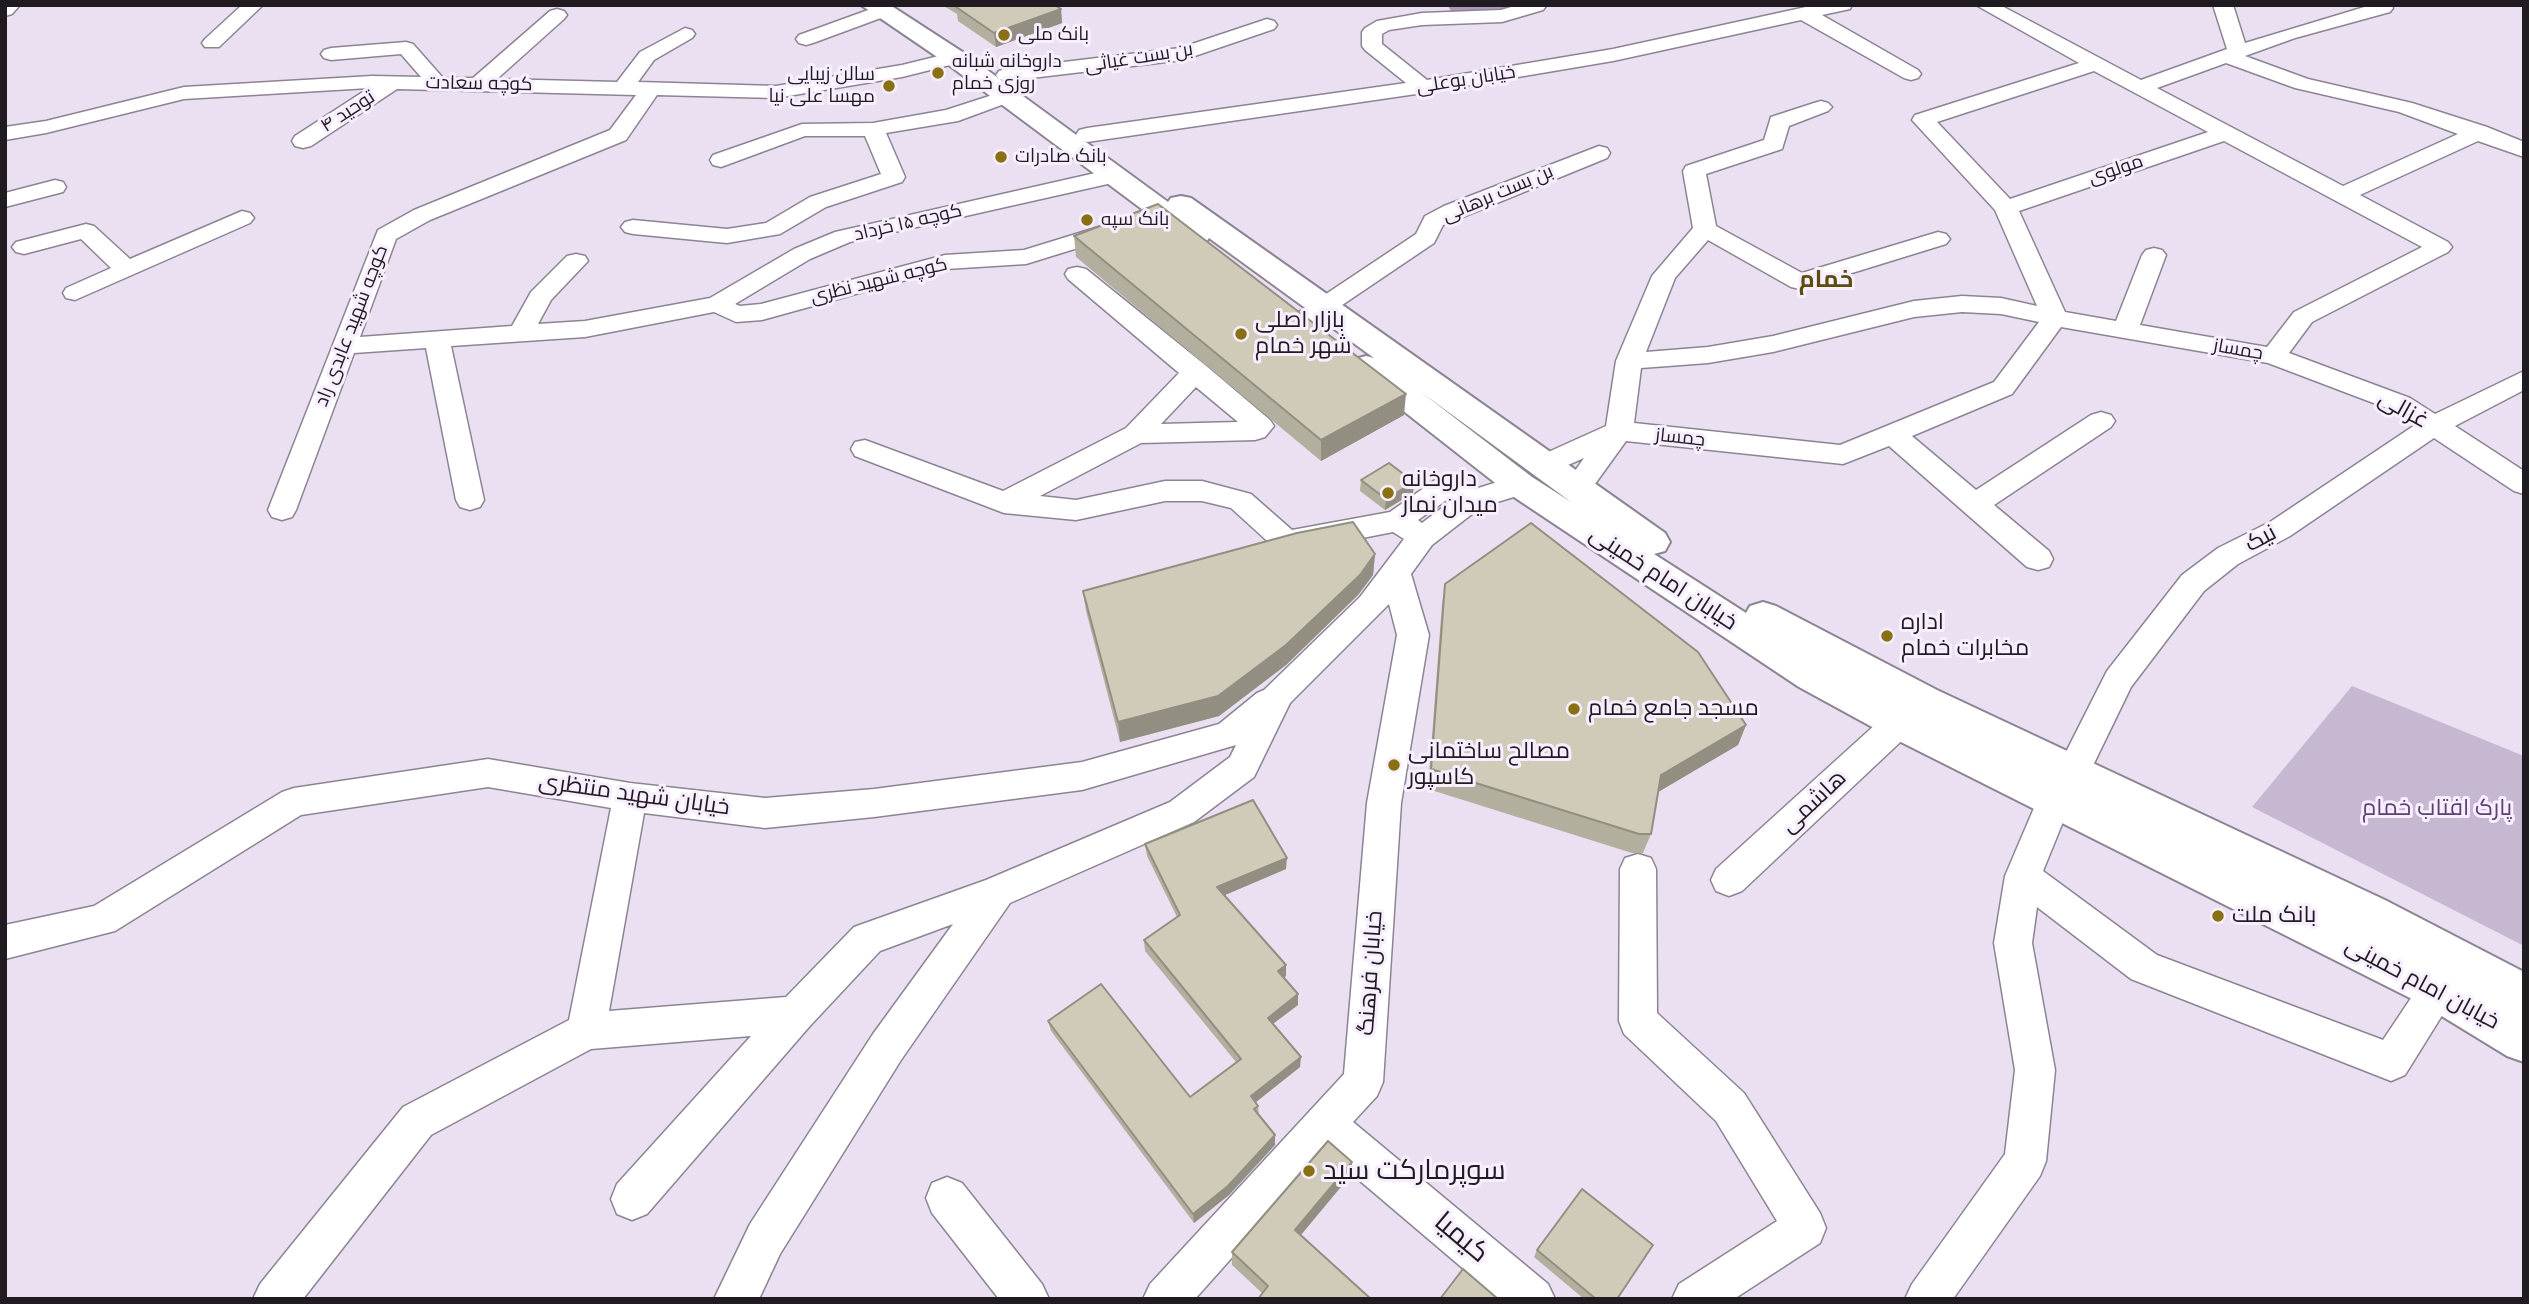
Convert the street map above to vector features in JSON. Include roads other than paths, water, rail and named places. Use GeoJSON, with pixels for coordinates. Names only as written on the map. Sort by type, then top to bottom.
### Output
{"type":"FeatureCollection","features":[{"type":"Feature","properties":{"kind":"main road","name":"خیابان امام خمینی"},"geometry":{"type":"LineString","coordinates":[[886,7],[956,58],[1007,86],[1113,176],[1315,314]]}},
{"type":"Feature","properties":{"kind":"main road","name":"خیابان امام خمینی"},"geometry":{"type":"LineString","coordinates":[[886,7],[1087,135],[1315,314],[1532,475],[1813,676],[1899,723],[2369,914],[2524,996]]}},
{"type":"Feature","properties":{"kind":"main road","name":"خیابان امام خمینی"},"geometry":{"type":"LineString","coordinates":[[1532,475],[1577,488],[1749,607],[2063,788],[2438,989],[2524,1040]]}},
{"type":"Feature","properties":{"kind":"street"},"geometry":{"type":"LineString","coordinates":[[5,9],[11,5]]}},
{"type":"Feature","properties":{"kind":"street"},"geometry":{"type":"LineString","coordinates":[[212,43],[254,5]]}},
{"type":"Feature","properties":{"kind":"street"},"geometry":{"type":"LineString","coordinates":[[1423,5],[1502,16]]}},
{"type":"Feature","properties":{"kind":"street"},"geometry":{"type":"LineString","coordinates":[[1746,5],[1775,20]]}},
{"type":"Feature","properties":{"kind":"street","name":"خیابان بوعلی"},"geometry":{"type":"LineString","coordinates":[[1087,135],[1423,87],[1613,55],[1843,5]]}},
{"type":"Feature","properties":{"kind":"street","name":"چمساز"},"geometry":{"type":"LineString","coordinates":[[1619,431],[1843,455],[2003,388],[2055,318],[2273,356],[2303,317],[2440,247],[1985,5]]}},
{"type":"Feature","properties":{"kind":"street"},"geometry":{"type":"LineString","coordinates":[[2222,5],[2232,54]]}},
{"type":"Feature","properties":{"kind":"street"},"geometry":{"type":"LineString","coordinates":[[2140,87],[2288,34],[2383,8],[2380,5]]}},
{"type":"Feature","properties":{"kind":"street"},"geometry":{"type":"LineString","coordinates":[[1423,87],[1372,46],[1372,32],[1384,25],[1422,19],[1502,16],[1536,6]]}},
{"type":"Feature","properties":{"kind":"street"},"geometry":{"type":"LineString","coordinates":[[806,39],[886,7]]}},
{"type":"Feature","properties":{"kind":"street"},"geometry":{"type":"LineString","coordinates":[[1805,14],[1911,74]]}},
{"type":"Feature","properties":{"kind":"street"},"geometry":{"type":"LineString","coordinates":[[479,84],[557,15]]}},
{"type":"Feature","properties":{"kind":"street","name":"بن بست غیاثی"},"geometry":{"type":"LineString","coordinates":[[721,160],[802,130],[873,129],[950,116],[1007,86],[1183,54],[1268,25]]}},
{"type":"Feature","properties":{"kind":"street"},"geometry":{"type":"LineString","coordinates":[[622,88],[647,56],[685,34]]}},
{"type":"Feature","properties":{"kind":"street"},"geometry":{"type":"LineString","coordinates":[[331,54],[405,48],[437,83]]}},
{"type":"Feature","properties":{"kind":"street"},"geometry":{"type":"LineString","coordinates":[[2232,54],[2302,84],[2405,107],[2524,150]]}},
{"type":"Feature","properties":{"kind":"street","name":"کوچه سعادت"},"geometry":{"type":"LineString","coordinates":[[5,134],[46,127],[184,93],[393,82],[776,92],[902,71],[956,58]]}},
{"type":"Feature","properties":{"kind":"street"},"geometry":{"type":"LineString","coordinates":[[2055,318],[2006,208],[1923,120],[2096,64]]}},
{"type":"Feature","properties":{"kind":"street","name":"توحید ۴"},"geometry":{"type":"LineString","coordinates":[[303,141],[393,82]]}},
{"type":"Feature","properties":{"kind":"street","name":"کوچه شهید عابدی راد"},"geometry":{"type":"LineString","coordinates":[[282,510],[386,234],[422,215],[618,135],[651,89]]}},
{"type":"Feature","properties":{"kind":"street"},"geometry":{"type":"LineString","coordinates":[[1704,229],[1694,171],[1774,144],[1779,122],[1821,107]]}},
{"type":"Feature","properties":{"kind":"street"},"geometry":{"type":"LineString","coordinates":[[633,227],[727,236],[772,229],[818,202],[894,177],[873,129]]}},
{"type":"Feature","properties":{"kind":"street"},"geometry":{"type":"LineString","coordinates":[[2343,195],[2479,132]]}},
{"type":"Feature","properties":{"kind":"street","name":"مولوی"},"geometry":{"type":"LineString","coordinates":[[2006,208],[2225,133]]}},
{"type":"Feature","properties":{"kind":"street","name":"بن بست برهانی"},"geometry":{"type":"LineString","coordinates":[[1315,314],[1426,238],[1433,221],[1599,153]]}},
{"type":"Feature","properties":{"kind":"street","name":"کوچه ۱۵ خرداد"},"geometry":{"type":"LineString","coordinates":[[717,304],[802,254],[843,237],[1113,176]]}},
{"type":"Feature","properties":{"kind":"street"},"geometry":{"type":"LineString","coordinates":[[5,200],[55,187]]}},
{"type":"Feature","properties":{"kind":"street","name":"کوچه شهید نظری"},"geometry":{"type":"LineString","coordinates":[[717,304],[736,314],[762,312],[945,262],[1026,257],[1165,212]]}},
{"type":"Feature","properties":{"kind":"street"},"geometry":{"type":"LineString","coordinates":[[75,293],[242,218]]}},
{"type":"Feature","properties":{"kind":"street"},"geometry":{"type":"LineString","coordinates":[[1704,229],[1800,282],[1938,239]]}},
{"type":"Feature","properties":{"kind":"street"},"geometry":{"type":"LineString","coordinates":[[1577,488],[1619,431],[1629,361],[1664,276],[1704,229]]}},
{"type":"Feature","properties":{"kind":"street"},"geometry":{"type":"LineString","coordinates":[[24,247],[86,231],[127,270]]}},
{"type":"Feature","properties":{"kind":"street"},"geometry":{"type":"LineString","coordinates":[[2125,330],[2154,255]]}},
{"type":"Feature","properties":{"kind":"street"},"geometry":{"type":"LineString","coordinates":[[521,333],[540,297],[576,261]]}},
{"type":"Feature","properties":{"kind":"street"},"geometry":{"type":"LineString","coordinates":[[1077,274],[1260,426],[1259,429],[1136,433]]}},
{"type":"Feature","properties":{"kind":"street"},"geometry":{"type":"LineString","coordinates":[[344,346],[585,329],[717,304]]}},
{"type":"Feature","properties":{"kind":"street"},"geometry":{"type":"LineString","coordinates":[[1629,361],[1707,355],[1760,347],[1914,309],[1962,304],[2001,306],[2055,318]]}},
{"type":"Feature","properties":{"kind":"street"},"geometry":{"type":"LineString","coordinates":[[438,340],[470,500]]}},
{"type":"Feature","properties":{"kind":"street","name":"غزالی"},"geometry":{"type":"LineString","coordinates":[[2273,356],[2400,404],[2524,484]]}},
{"type":"Feature","properties":{"kind":"street"},"geometry":{"type":"LineString","coordinates":[[1004,502],[1136,433],[1196,372]]}},
{"type":"Feature","properties":{"kind":"street","name":"نیک"},"geometry":{"type":"LineString","coordinates":[[1927,1299],[2025,1161],[2035,1070],[2012,943],[2023,876],[2063,788],[2118,680],[2193,583],[2228,556],[2280,529],[2433,426],[2524,379]]}},
{"type":"Feature","properties":{"kind":"street"},"geometry":{"type":"LineString","coordinates":[[1975,504],[2101,421]]}},
{"type":"Feature","properties":{"kind":"street"},"geometry":{"type":"LineString","coordinates":[[1460,493],[1532,475],[1619,431]]}},
{"type":"Feature","properties":{"kind":"street"},"geometry":{"type":"LineString","coordinates":[[1892,434],[2038,559]]}},
{"type":"Feature","properties":{"kind":"street"},"geometry":{"type":"LineString","coordinates":[[865,449],[1004,502],[1076,510],[1165,491],[1202,492],[1241,501],[1286,542],[1411,529],[1460,493],[1497,449]]}},
{"type":"Feature","properties":{"kind":"street"},"geometry":{"type":"LineString","coordinates":[[632,1199],[794,1014],[867,939],[997,892],[1182,812],[1242,767],[1278,695],[1371,605],[1396,575],[1411,529]]}},
{"type":"Feature","properties":{"kind":"street","name":"خیابان فرهنگ"},"geometry":{"type":"LineString","coordinates":[[1165,1299],[1363,1082],[1384,803],[1413,635],[1396,575]]}},
{"type":"Feature","properties":{"kind":"street","name":"خیابان شهید منتظری"},"geometry":{"type":"LineString","coordinates":[[5,942],[102,920],[294,802],[488,773],[630,797],[765,813],[874,803],[1082,776],[1230,734],[1278,695]]}},
{"type":"Feature","properties":{"kind":"street","name":"هاشمی"},"geometry":{"type":"LineString","coordinates":[[1729,880],[1899,723]]}},
{"type":"Feature","properties":{"kind":"street"},"geometry":{"type":"LineString","coordinates":[[586,1031],[630,797]]}},
{"type":"Feature","properties":{"kind":"street"},"geometry":{"type":"LineString","coordinates":[[1638,869],[1638,1021],[1730,1107],[1805,1228],[1694,1299]]}},
{"type":"Feature","properties":{"kind":"street"},"geometry":{"type":"LineString","coordinates":[[2023,876],[2144,967],[2391,1062],[2438,989]]}},
{"type":"Feature","properties":{"kind":"street"},"geometry":{"type":"LineString","coordinates":[[736,1299],[765,1239],[887,1047],[997,892]]}},
{"type":"Feature","properties":{"kind":"street"},"geometry":{"type":"LineString","coordinates":[[275,1299],[417,1121],[586,1031],[794,1014]]}},
{"type":"Feature","properties":{"kind":"street","name":"کیمیا"},"geometry":{"type":"LineString","coordinates":[[1324,1124],[1533,1299]]}},
{"type":"Feature","properties":{"kind":"street"},"geometry":{"type":"LineString","coordinates":[[947,1198],[1027,1299]]}},
{"type":"Feature","properties":{"kind":"waterway"},"geometry":{"type":"LineString","coordinates":[[1464,5],[1512,5]]}},
{"type":"Feature","properties":{"kind":"place","name":"بانک ملی"},"geometry":{"type":"Point","coordinates":[1004,35]}},
{"type":"Feature","properties":{"kind":"place","name":"داروخانه شبانه روزی خمام"},"geometry":{"type":"Point","coordinates":[938,73]}},
{"type":"Feature","properties":{"kind":"place","name":"سالن زیبایی مهسا علی نیا"},"geometry":{"type":"Point","coordinates":[889,86]}},
{"type":"Feature","properties":{"kind":"place","name":"بانک صادرات"},"geometry":{"type":"Point","coordinates":[1001,157]}},
{"type":"Feature","properties":{"kind":"place","name":"بانک سپه"},"geometry":{"type":"Point","coordinates":[1087,220]}},
{"type":"Feature","properties":{"kind":"place","name":"بازار اصلی شهر خمام"},"geometry":{"type":"Point","coordinates":[1241,334]}},
{"type":"Feature","properties":{"kind":"place","name":"داروخانه میدان نماز"},"geometry":{"type":"Point","coordinates":[1388,493]}},
{"type":"Feature","properties":{"kind":"place","name":"اداره مخابرات خمام"},"geometry":{"type":"Point","coordinates":[1887,636]}},
{"type":"Feature","properties":{"kind":"place","name":"مسجد جامع خمام"},"geometry":{"type":"Point","coordinates":[1574,709]}},
{"type":"Feature","properties":{"kind":"place","name":"مصالح ساختمانی کاسپور"},"geometry":{"type":"Point","coordinates":[1394,765]}},
{"type":"Feature","properties":{"kind":"place","name":"بانک ملت"},"geometry":{"type":"Point","coordinates":[2218,916]}},
{"type":"Feature","properties":{"kind":"place","name":"سوپرمارکت سید"},"geometry":{"type":"Point","coordinates":[1309,1171]}},
{"type":"Feature","properties":{"kind":"district","name":"خمام"},"geometry":{"type":"Point","coordinates":[1826,280]}},
{"type":"Feature","properties":{"kind":"park label","name":"پارک افتاب خمام"},"geometry":{"type":"Point","coordinates":[2437,809]}}]}
